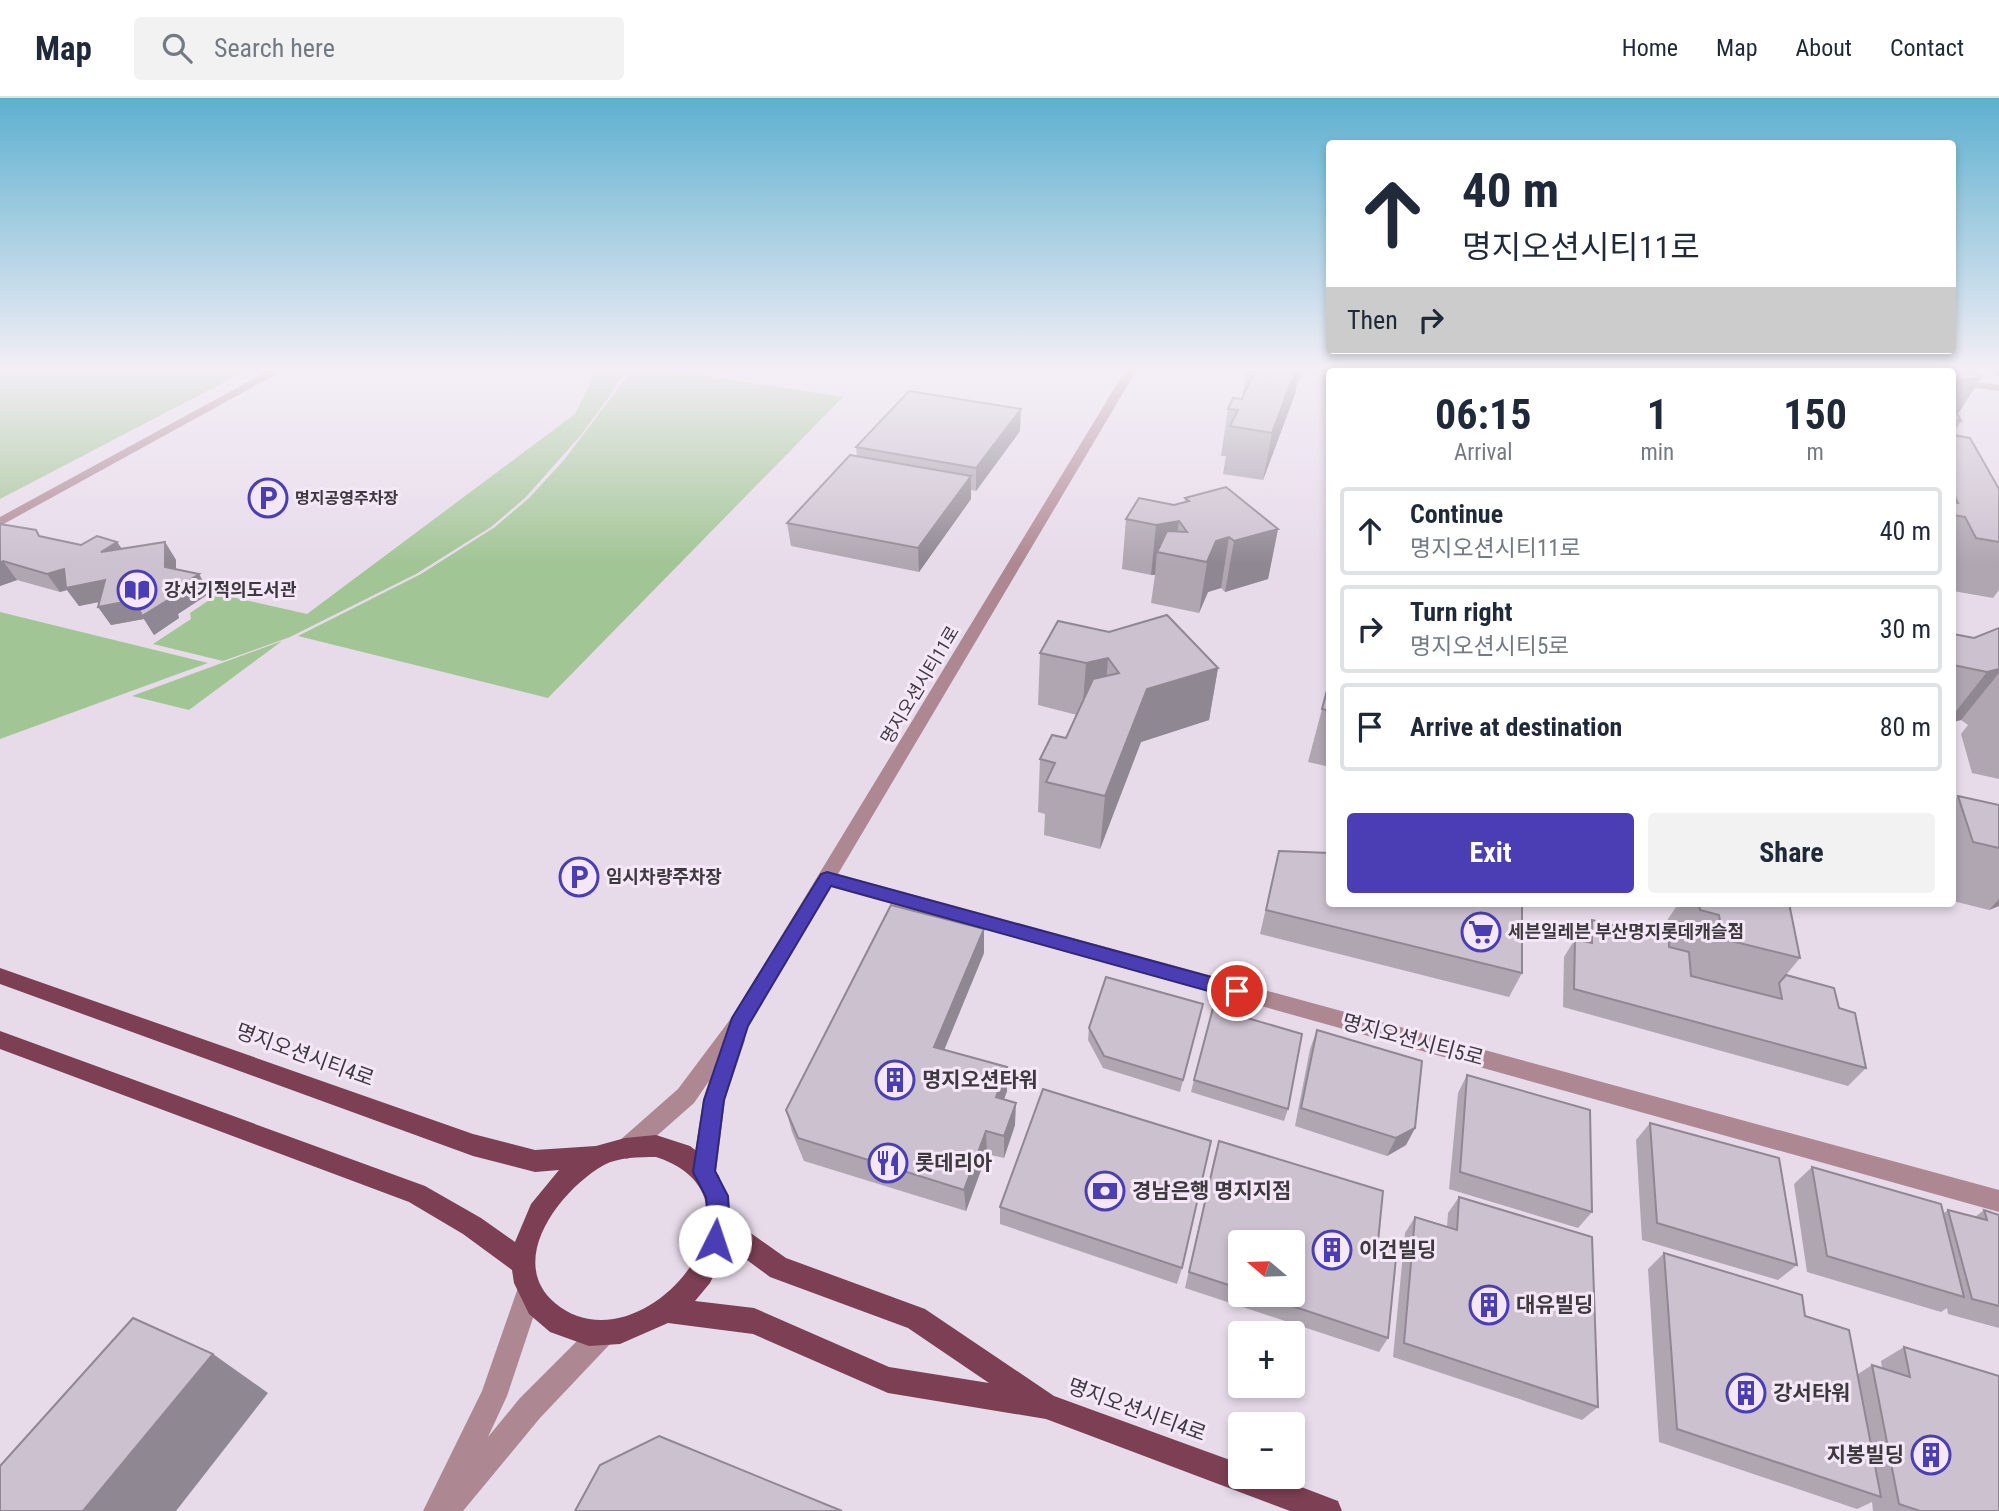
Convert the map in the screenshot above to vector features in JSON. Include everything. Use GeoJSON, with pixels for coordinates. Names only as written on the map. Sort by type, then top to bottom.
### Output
{"type":"FeatureCollection","features":[{"type":"Feature","properties":{"kind":"main road","name":"명지오션시티4로"},"geometry":{"type":"LineString","coordinates":[[0,976],[473,1145],[535,1160],[596,1157]]}},
{"type":"Feature","properties":{"kind":"main road"},"geometry":{"type":"LineString","coordinates":[[0,1040],[417,1194],[472,1226],[523,1263]]}},
{"type":"Feature","properties":{"kind":"main road"},"geometry":{"type":"LineString","coordinates":[[656,1146],[666,1149],[684,1155],[704,1172],[717,1196],[719,1225],[711,1256],[694,1285],[668,1310],[636,1327],[602,1334],[570,1330],[545,1315],[528,1291],[523,1263],[528,1231],[544,1201],[567,1176],[596,1157],[626,1147],[656,1146]]}},
{"type":"Feature","properties":{"kind":"main road"},"geometry":{"type":"LineString","coordinates":[[719,1225],[779,1268],[916,1318],[1046,1406]]}},
{"type":"Feature","properties":{"kind":"main road"},"geometry":{"type":"LineString","coordinates":[[668,1310],[754,1321],[888,1380],[1046,1406]]}},
{"type":"Feature","properties":{"kind":"main road","name":"명지오션시티4로"},"geometry":{"type":"LineString","coordinates":[[1046,1406],[1328,1511]]}},
{"type":"Feature","properties":{"kind":"street"},"geometry":{"type":"LineString","coordinates":[[0,522],[165,432]]}},
{"type":"Feature","properties":{"kind":"street","name":"명지오션시티11로"},"geometry":{"type":"LineString","coordinates":[[739,1023],[1094,432]]}},
{"type":"Feature","properties":{"kind":"street","name":"명지오션시티5로"},"geometry":{"type":"LineString","coordinates":[[827,878],[1999,1201]]}},
{"type":"Feature","properties":{"kind":"street"},"geometry":{"type":"LineString","coordinates":[[626,1147],[686,1096],[739,1023]]}},
{"type":"Feature","properties":{"kind":"street"},"geometry":{"type":"LineString","coordinates":[[704,1172],[714,1100],[739,1023]]}},
{"type":"Feature","properties":{"kind":"street"},"geometry":{"type":"LineString","coordinates":[[437,1511],[494,1396],[528,1291]]}},
{"type":"Feature","properties":{"kind":"street"},"geometry":{"type":"LineString","coordinates":[[444,1511],[530,1408],[602,1334]]}},
{"type":"Feature","properties":{"kind":"green space"},"geometry":{"type":"Polygon","coordinates":[[[0,432],[129,432],[0,499],[0,432]]]}},
{"type":"Feature","properties":{"kind":"green space"},"geometry":{"type":"Polygon","coordinates":[[[551,432],[583,432],[525,498],[491,527],[416,574],[290,637],[223,661],[153,644],[191,619],[190,613],[218,594],[307,614],[551,432]]]}},
{"type":"Feature","properties":{"kind":"green space"},"geometry":{"type":"Polygon","coordinates":[[[585,432],[809,432],[548,698],[298,636],[421,574],[495,527],[529,498],[585,432]]]}},
{"type":"Feature","properties":{"kind":"green space"},"geometry":{"type":"Polygon","coordinates":[[[0,612],[208,663],[0,739],[0,612]]]}},
{"type":"Feature","properties":{"kind":"green space"},"geometry":{"type":"Polygon","coordinates":[[[282,641],[189,710],[132,696],[282,641]]]}},
{"type":"Feature","properties":{"kind":"building"},"geometry":{"type":"Polygon","coordinates":[[[870,432],[1004,432],[976,468],[856,447],[870,432]]]}},
{"type":"Feature","properties":{"kind":"building"},"geometry":{"type":"Polygon","coordinates":[[[1956,436],[1970,438],[1999,489],[1999,542],[1976,538],[1965,517],[1956,516],[1956,436]]]}},
{"type":"Feature","properties":{"kind":"building"},"geometry":{"type":"Polygon","coordinates":[[[850,455],[971,476],[918,548],[787,523],[850,455]]]}},
{"type":"Feature","properties":{"kind":"building"},"geometry":{"type":"Polygon","coordinates":[[[1226,487],[1278,529],[1234,541],[1229,537],[1216,541],[1207,562],[1157,552],[1167,531],[1187,532],[1179,521],[1156,525],[1126,519],[1139,498],[1174,505],[1189,501],[1185,498],[1226,487]]]}},
{"type":"Feature","properties":{"kind":"building"},"geometry":{"type":"Polygon","coordinates":[[[0,524],[36,530],[39,536],[81,545],[97,536],[117,542],[101,552],[165,542],[165,567],[199,574],[166,595],[168,600],[142,616],[135,600],[98,607],[105,580],[66,588],[64,569],[47,574],[3,561],[0,563],[0,524]]]}},
{"type":"Feature","properties":{"kind":"building"},"geometry":{"type":"Polygon","coordinates":[[[1167,615],[1218,668],[1147,689],[1105,796],[1046,782],[1055,763],[1040,759],[1052,735],[1066,738],[1093,679],[1119,673],[1108,658],[1086,663],[1040,653],[1058,621],[1109,632],[1167,615]]]}},
{"type":"Feature","properties":{"kind":"building"},"geometry":{"type":"Polygon","coordinates":[[[1999,628],[1999,669],[1987,672],[1956,666],[1956,635],[1974,638],[1999,628]]]}},
{"type":"Feature","properties":{"kind":"building"},"geometry":{"type":"Polygon","coordinates":[[[1326,694],[1326,710],[1322,709],[1326,694]]]}},
{"type":"Feature","properties":{"kind":"building"},"geometry":{"type":"Polygon","coordinates":[[[1958,796],[1999,805],[1999,848],[1973,842],[1958,796]]]}},
{"type":"Feature","properties":{"kind":"building"},"geometry":{"type":"Polygon","coordinates":[[[1279,851],[1326,853],[1326,907],[1522,907],[1522,973],[1266,910],[1279,851]]]}},
{"type":"Feature","properties":{"kind":"building","name":"명지오션타워"},"geometry":{"type":"Polygon","coordinates":[[[891,905],[984,929],[934,1047],[1007,1067],[996,1097],[1016,1103],[1004,1136],[986,1131],[964,1190],[798,1138],[786,1110],[891,905]]]}},
{"type":"Feature","properties":{"kind":"building"},"geometry":{"type":"Polygon","coordinates":[[[1700,907],[1790,907],[1800,958],[1723,939],[1719,915],[1700,910],[1700,907]]]}},
{"type":"Feature","properties":{"kind":"building"},"geometry":{"type":"Polygon","coordinates":[[[1592,920],[1669,939],[1669,947],[1689,952],[1691,976],[1782,999],[1779,983],[1786,975],[1834,988],[1839,1008],[1855,1013],[1866,1068],[1574,989],[1575,939],[1592,943],[1592,920]]]}},
{"type":"Feature","properties":{"kind":"building"},"geometry":{"type":"Polygon","coordinates":[[[1106,977],[1203,1004],[1183,1080],[1104,1056],[1089,1028],[1106,977]]]}},
{"type":"Feature","properties":{"kind":"building"},"geometry":{"type":"Polygon","coordinates":[[[1213,1008],[1302,1034],[1288,1109],[1194,1080],[1213,1008]]]}},
{"type":"Feature","properties":{"kind":"building"},"geometry":{"type":"Polygon","coordinates":[[[1317,1030],[1422,1061],[1415,1128],[1396,1138],[1301,1108],[1317,1030]]]}},
{"type":"Feature","properties":{"kind":"building"},"geometry":{"type":"Polygon","coordinates":[[[1467,1075],[1590,1110],[1592,1212],[1460,1172],[1467,1075]]]}},
{"type":"Feature","properties":{"kind":"building","name":"경남은행 명지지점"},"geometry":{"type":"Polygon","coordinates":[[[1043,1089],[1211,1141],[1182,1268],[1000,1207],[1043,1089]]]}},
{"type":"Feature","properties":{"kind":"building"},"geometry":{"type":"Polygon","coordinates":[[[1650,1123],[1779,1158],[1797,1265],[1657,1223],[1650,1123]]]}},
{"type":"Feature","properties":{"kind":"building","name":"이건빌딩"},"geometry":{"type":"Polygon","coordinates":[[[1219,1141],[1383,1191],[1378,1242],[1397,1248],[1388,1338],[1295,1307],[1306,1307],[1306,1230],[1228,1230],[1228,1285],[1189,1272],[1219,1141]]]}},
{"type":"Feature","properties":{"kind":"building"},"geometry":{"type":"Polygon","coordinates":[[[1812,1167],[1941,1204],[1964,1297],[1827,1256],[1812,1167]]]}},
{"type":"Feature","properties":{"kind":"building","name":"대유빌딩"},"geometry":{"type":"Polygon","coordinates":[[[1459,1197],[1592,1237],[1598,1407],[1404,1343],[1415,1217],[1457,1230],[1459,1197]]]}},
{"type":"Feature","properties":{"kind":"building"},"geometry":{"type":"Polygon","coordinates":[[[1948,1210],[1987,1220],[1984,1210],[1999,1215],[1999,1306],[1972,1299],[1948,1210]]]}},
{"type":"Feature","properties":{"kind":"building","name":"강서타워"},"geometry":{"type":"Polygon","coordinates":[[[1664,1253],[1802,1295],[1805,1316],[1849,1330],[1881,1497],[1677,1429],[1664,1253]]]}},
{"type":"Feature","properties":{"kind":"building"},"geometry":{"type":"Polygon","coordinates":[[[133,1318],[213,1354],[83,1511],[0,1511],[0,1466],[133,1318]]]}},
{"type":"Feature","properties":{"kind":"building","name":"지봉빌딩"},"geometry":{"type":"Polygon","coordinates":[[[1904,1347],[1999,1376],[1999,1511],[1920,1511],[1899,1504],[1872,1365],[1910,1377],[1904,1347]]]}},
{"type":"Feature","properties":{"kind":"building"},"geometry":{"type":"Polygon","coordinates":[[[659,1436],[842,1511],[575,1511],[600,1465],[659,1436]]]}},
{"type":"Feature","properties":{"kind":"place","name":"명지공영주차장"},"geometry":{"type":"Point","coordinates":[268,498]}},
{"type":"Feature","properties":{"kind":"place","name":"강서기적의도서관"},"geometry":{"type":"Point","coordinates":[137,590]}},
{"type":"Feature","properties":{"kind":"place","name":"임시차량주차장"},"geometry":{"type":"Point","coordinates":[579,877]}},
{"type":"Feature","properties":{"kind":"place","name":"세븐일레븐 부산명지롯데캐슬점"},"geometry":{"type":"Point","coordinates":[1481,932]}},
{"type":"Feature","properties":{"kind":"place","name":"명지오션타워"},"geometry":{"type":"Point","coordinates":[895,1080]}},
{"type":"Feature","properties":{"kind":"place","name":"롯데리아"},"geometry":{"type":"Point","coordinates":[888,1163]}},
{"type":"Feature","properties":{"kind":"place","name":"경남은행 명지지점"},"geometry":{"type":"Point","coordinates":[1105,1191]}},
{"type":"Feature","properties":{"kind":"place","name":"이건빌딩"},"geometry":{"type":"Point","coordinates":[1332,1250]}},
{"type":"Feature","properties":{"kind":"place","name":"대유빌딩"},"geometry":{"type":"Point","coordinates":[1489,1305]}},
{"type":"Feature","properties":{"kind":"place","name":"강서타워"},"geometry":{"type":"Point","coordinates":[1746,1393]}},
{"type":"Feature","properties":{"kind":"place","name":"지봉빌딩"},"geometry":{"type":"Point","coordinates":[1931,1455]}},
{"type":"Feature","properties":{"kind":"route"},"geometry":{"type":"LineString","coordinates":[[715,1241],[719,1225],[717,1196],[704,1172],[714,1100],[739,1023],[827,878],[1237,991]]}}]}
